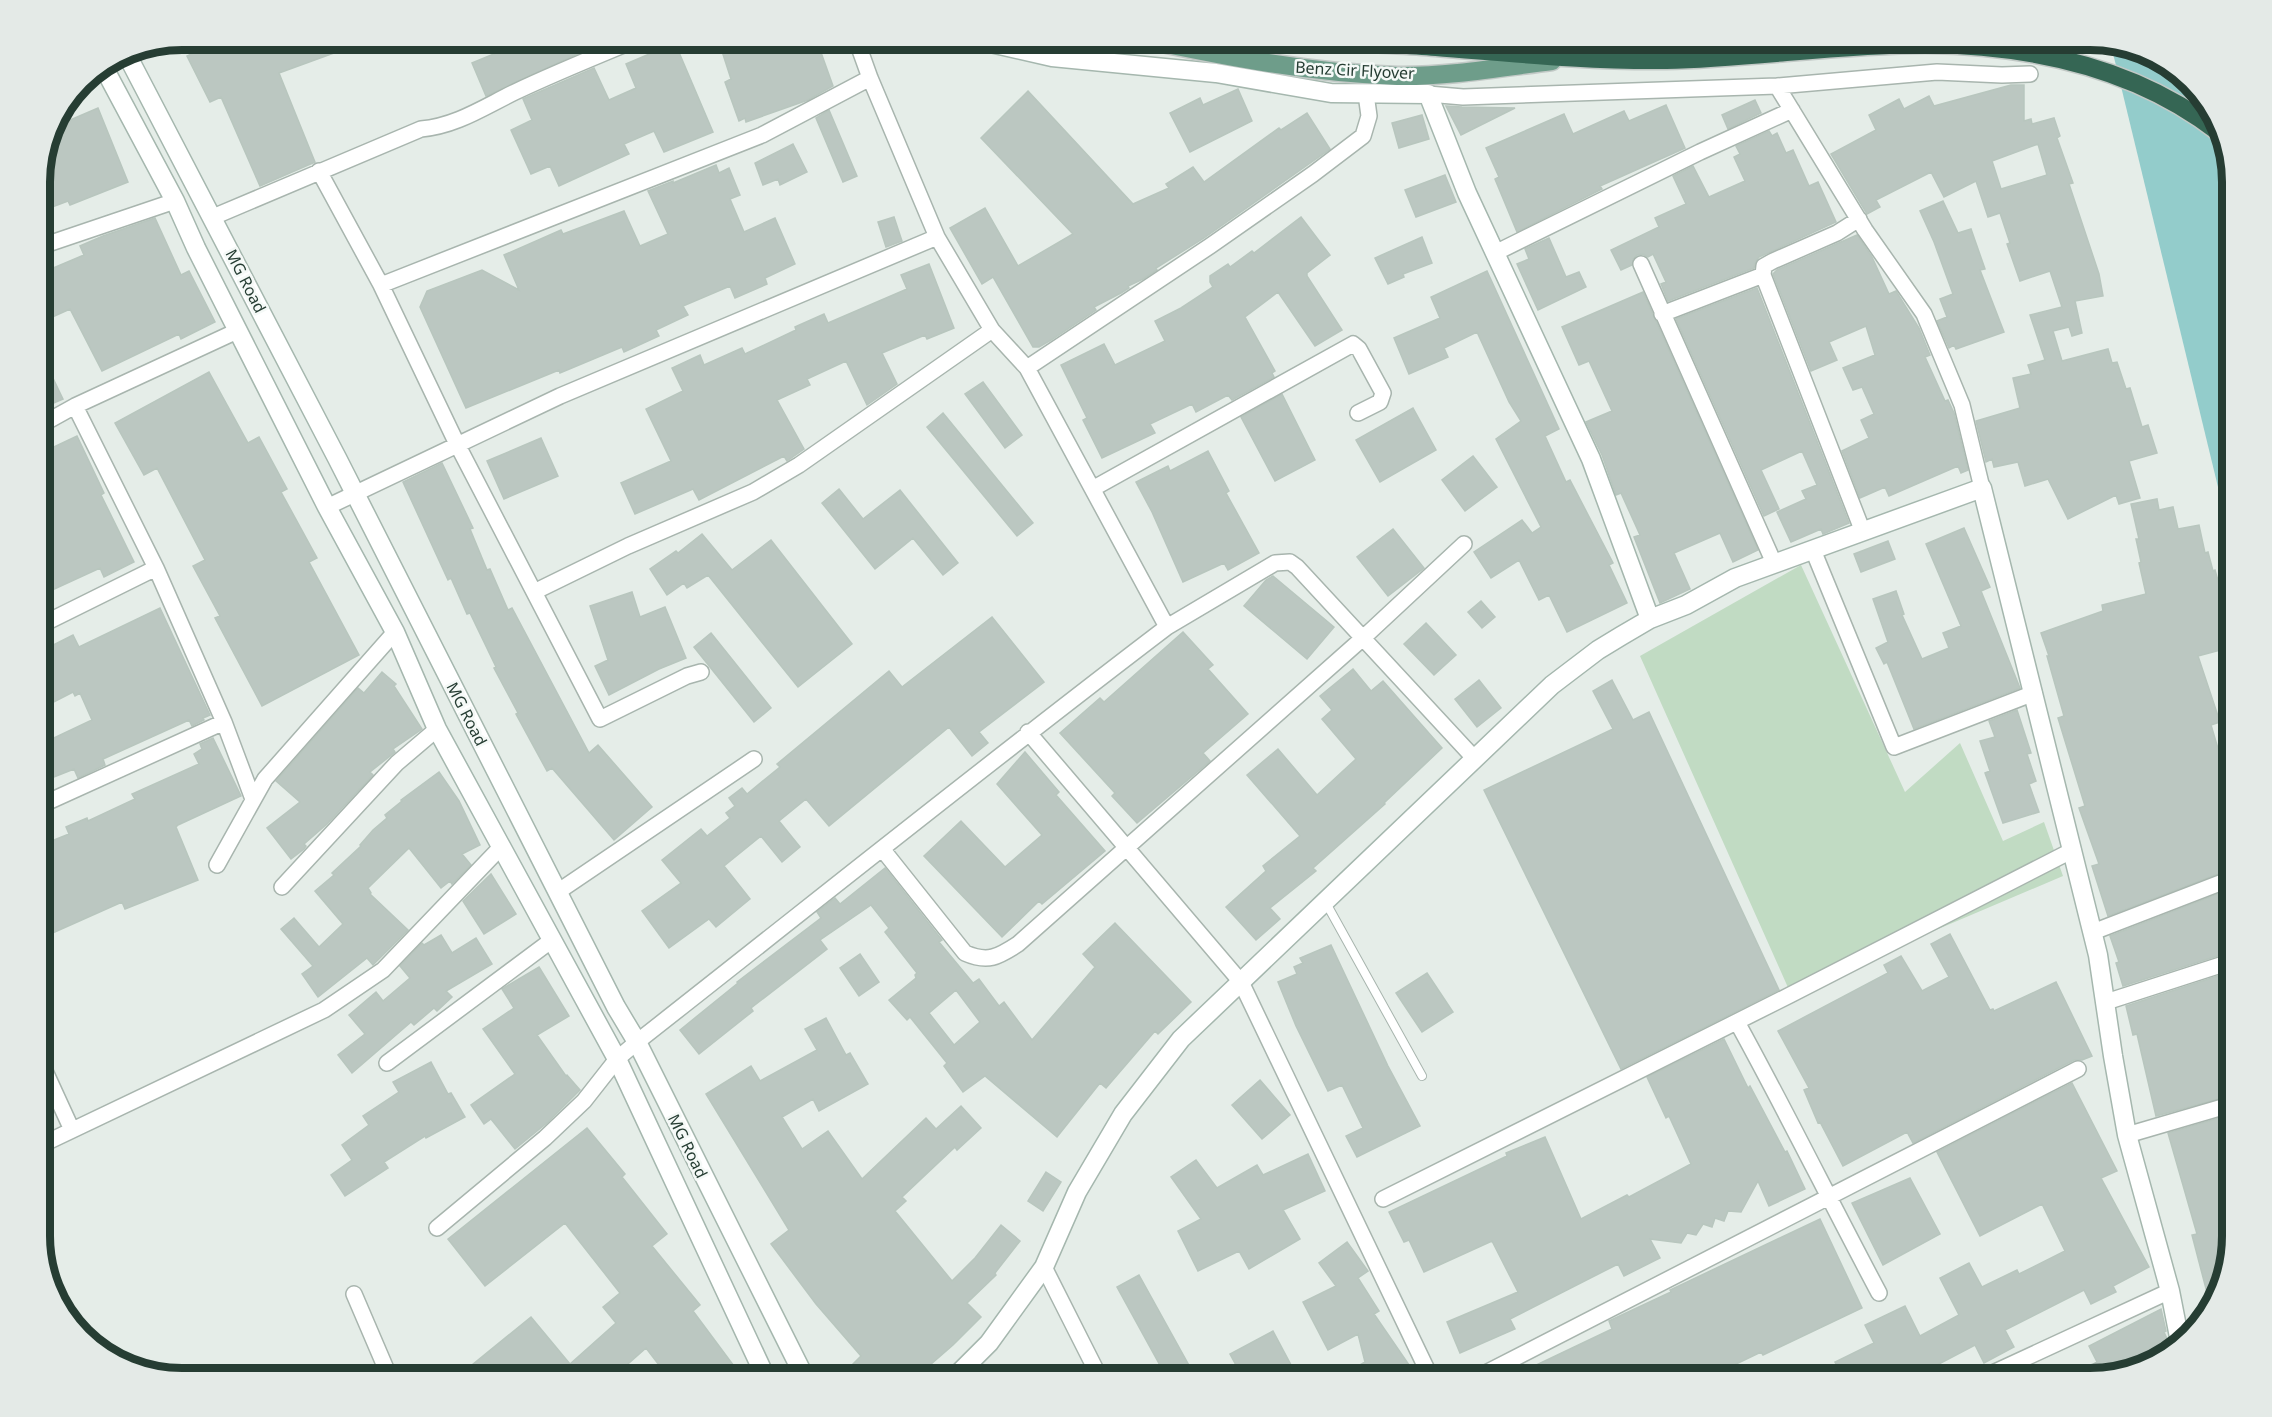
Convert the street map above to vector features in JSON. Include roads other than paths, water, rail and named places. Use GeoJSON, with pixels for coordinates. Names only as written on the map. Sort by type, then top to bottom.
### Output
{"type":"FeatureCollection","features":[{"type":"Feature","properties":{"kind":"highway"},"geometry":{"type":"LineString","coordinates":[[1457,50],[1569,59],[1667,60],[1828,50]]}},
{"type":"Feature","properties":{"kind":"highway"},"geometry":{"type":"LineString","coordinates":[[2009,50],[2052,57],[2152,89],[2210,125]]}},
{"type":"Feature","properties":{"kind":"main road","name":"Benz Cir Flyover"},"geometry":{"type":"LineString","coordinates":[[1194,50],[1292,68],[1399,76],[1569,59]]}},
{"type":"Feature","properties":{"kind":"street"},"geometry":{"type":"LineString","coordinates":[[213,217],[421,129],[438,128],[459,121],[516,92],[613,50]]}},
{"type":"Feature","properties":{"kind":"street"},"geometry":{"type":"LineString","coordinates":[[860,50],[937,237],[992,330],[1028,368],[1167,627]]}},
{"type":"Feature","properties":{"kind":"street"},"geometry":{"type":"LineString","coordinates":[[1021,50],[1052,57],[1216,73],[1331,93],[1428,94],[1463,97],[1777,86],[1937,72],[2030,74]]}},
{"type":"Feature","properties":{"kind":"street","name":"MG Road"},"geometry":{"type":"LineString","coordinates":[[130,60],[356,494],[616,1007],[637,1042],[800,1368]]}},
{"type":"Feature","properties":{"kind":"street","name":"MG Road"},"geometry":{"type":"LineString","coordinates":[[106,73],[175,201],[237,330],[327,507],[395,633],[437,729],[617,1059],[761,1368]]}},
{"type":"Feature","properties":{"kind":"street"},"geometry":{"type":"LineString","coordinates":[[381,285],[762,135],[870,78]]}},
{"type":"Feature","properties":{"kind":"street"},"geometry":{"type":"LineString","coordinates":[[1777,86],[1859,219],[1924,314],[1962,405],[2093,932],[2127,1135],[2170,1291],[2178,1334]]}},
{"type":"Feature","properties":{"kind":"street"},"geometry":{"type":"LineString","coordinates":[[1028,368],[1210,246],[1363,136],[1369,116],[1366,94]]}},
{"type":"Feature","properties":{"kind":"street"},"geometry":{"type":"LineString","coordinates":[[1428,94],[1467,193],[1591,459],[1650,619]]}},
{"type":"Feature","properties":{"kind":"street"},"geometry":{"type":"LineString","coordinates":[[1495,253],[1700,152],[1792,110]]}},
{"type":"Feature","properties":{"kind":"street"},"geometry":{"type":"LineString","coordinates":[[319,171],[381,285],[457,444],[600,719],[687,676],[701,672]]}},
{"type":"Feature","properties":{"kind":"street"},"geometry":{"type":"LineString","coordinates":[[50,243],[175,201]]}},
{"type":"Feature","properties":{"kind":"street"},"geometry":{"type":"LineString","coordinates":[[1859,219],[1837,233],[1764,266],[1763,275],[1863,532]]}},
{"type":"Feature","properties":{"kind":"street"},"geometry":{"type":"LineString","coordinates":[[327,507],[560,396],[937,237]]}},
{"type":"Feature","properties":{"kind":"street"},"geometry":{"type":"LineString","coordinates":[[1641,264],[1774,563]]}},
{"type":"Feature","properties":{"kind":"street"},"geometry":{"type":"LineString","coordinates":[[1662,314],[1763,275]]}},
{"type":"Feature","properties":{"kind":"street"},"geometry":{"type":"LineString","coordinates":[[50,420],[237,330]]}},
{"type":"Feature","properties":{"kind":"street"},"geometry":{"type":"LineString","coordinates":[[534,592],[628,546],[753,492],[799,465],[992,330]]}},
{"type":"Feature","properties":{"kind":"street"},"geometry":{"type":"LineString","coordinates":[[1094,488],[1353,344],[1359,349],[1383,393],[1380,402],[1358,413]]}},
{"type":"Feature","properties":{"kind":"street"},"geometry":{"type":"LineString","coordinates":[[75,406],[156,568],[224,722],[254,799]]}},
{"type":"Feature","properties":{"kind":"street"},"geometry":{"type":"LineString","coordinates":[[964,1368],[989,1343],[1044,1267],[1077,1192],[1124,1114],[1181,1039],[1552,685],[1598,650],[1650,619],[1686,605],[1735,578],[1983,488]]}},
{"type":"Feature","properties":{"kind":"street"},"geometry":{"type":"LineString","coordinates":[[883,850],[965,953],[980,959],[1000,956],[1018,945],[1363,638],[1464,544]]}},
{"type":"Feature","properties":{"kind":"street"},"geometry":{"type":"LineString","coordinates":[[1813,550],[1893,747],[2034,693]]}},
{"type":"Feature","properties":{"kind":"street"},"geometry":{"type":"LineString","coordinates":[[436,1228],[561,1124],[585,1101],[617,1059],[637,1042],[844,878],[883,850],[1028,732],[1167,627],[1275,563],[1282,561],[1297,567],[1475,759]]}},
{"type":"Feature","properties":{"kind":"street"},"geometry":{"type":"LineString","coordinates":[[50,621],[156,568]]}},
{"type":"Feature","properties":{"kind":"street"},"geometry":{"type":"LineString","coordinates":[[217,865],[264,779],[395,633]]}},
{"type":"Feature","properties":{"kind":"street"},"geometry":{"type":"LineString","coordinates":[[420,690],[447,676]]}},
{"type":"Feature","properties":{"kind":"street"},"geometry":{"type":"LineString","coordinates":[[50,801],[224,722]]}},
{"type":"Feature","properties":{"kind":"street"},"geometry":{"type":"LineString","coordinates":[[282,887],[397,763],[437,729]]}},
{"type":"Feature","properties":{"kind":"street"},"geometry":{"type":"LineString","coordinates":[[1028,732],[1241,982],[1426,1368]]}},
{"type":"Feature","properties":{"kind":"street"},"geometry":{"type":"LineString","coordinates":[[559,891],[754,759]]}},
{"type":"Feature","properties":{"kind":"street"},"geometry":{"type":"LineString","coordinates":[[50,1141],[324,1010],[383,970],[502,846]]}},
{"type":"Feature","properties":{"kind":"street"},"geometry":{"type":"LineString","coordinates":[[1383,1199],[1737,1022],[2073,850]]}},
{"type":"Feature","properties":{"kind":"street"},"geometry":{"type":"LineString","coordinates":[[2093,932],[2223,882]]}},
{"type":"Feature","properties":{"kind":"street"},"geometry":{"type":"LineString","coordinates":[[387,1063],[552,940]]}},
{"type":"Feature","properties":{"kind":"street"},"geometry":{"type":"LineString","coordinates":[[2106,1002],[2223,964]]}},
{"type":"Feature","properties":{"kind":"street"},"geometry":{"type":"LineString","coordinates":[[1737,1022],[1780,1100],[1879,1293]]}},
{"type":"Feature","properties":{"kind":"street"},"geometry":{"type":"LineString","coordinates":[[1496,1368],[2078,1069]]}},
{"type":"Feature","properties":{"kind":"street"},"geometry":{"type":"LineString","coordinates":[[50,1082],[72,1130]]}},
{"type":"Feature","properties":{"kind":"street"},"geometry":{"type":"LineString","coordinates":[[2127,1135],[2223,1107]]}},
{"type":"Feature","properties":{"kind":"street"},"geometry":{"type":"LineString","coordinates":[[1044,1267],[1095,1368]]}},
{"type":"Feature","properties":{"kind":"street"},"geometry":{"type":"LineString","coordinates":[[2002,1368],[2170,1291]]}},
{"type":"Feature","properties":{"kind":"street"},"geometry":{"type":"LineString","coordinates":[[354,1294],[386,1368]]}},
{"type":"Feature","properties":{"kind":"lane"},"geometry":{"type":"LineString","coordinates":[[1325,902],[1422,1076]]}},
{"type":"Feature","properties":{"kind":"water"},"geometry":{"type":"Polygon","coordinates":[[[2113,52],[2125,54],[2157,67],[2178,82],[2200,108],[2216,139],[2222,173],[2222,505],[2113,52]]]}}]}
